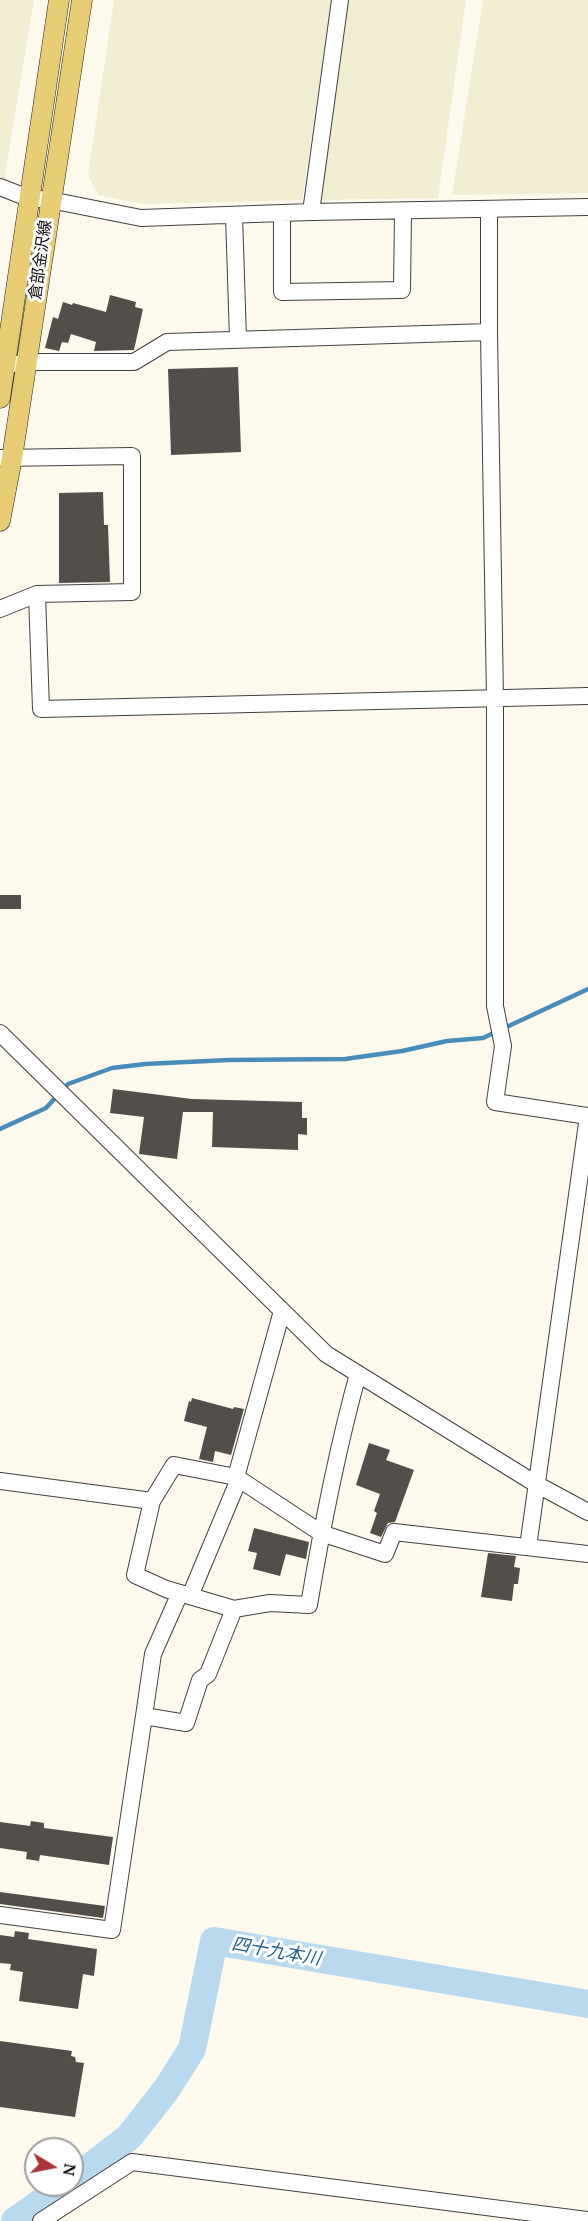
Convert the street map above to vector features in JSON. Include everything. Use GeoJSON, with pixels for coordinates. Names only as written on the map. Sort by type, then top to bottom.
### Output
{"type":"FeatureCollection","features":[{"type":"Feature","properties":{"kind":"main road","name":"倉部金沢線"},"geometry":{"type":"LineString","coordinates":[[0,398],[59,0]]}},
{"type":"Feature","properties":{"kind":"main road","name":"倉部金沢線"},"geometry":{"type":"LineString","coordinates":[[0,521],[6,458],[27,362],[82,0]]}},
{"type":"Feature","properties":{"kind":"street"},"geometry":{"type":"LineString","coordinates":[[311,212],[340,0]]}},
{"type":"Feature","properties":{"kind":"street"},"geometry":{"type":"LineString","coordinates":[[0,187],[28,198],[50,200],[141,218],[311,212],[588,207]]}},
{"type":"Feature","properties":{"kind":"street"},"geometry":{"type":"LineString","coordinates":[[489,209],[495,699],[495,1006],[504,1046],[495,1102],[588,1116],[528,1547]]}},
{"type":"Feature","properties":{"kind":"street"},"geometry":{"type":"LineString","coordinates":[[282,213],[282,292],[402,290],[403,212]]}},
{"type":"Feature","properties":{"kind":"street"},"geometry":{"type":"LineString","coordinates":[[234,215],[238,339]]}},
{"type":"Feature","properties":{"kind":"street"},"geometry":{"type":"LineString","coordinates":[[3,366],[27,362],[134,362],[167,342],[489,332]]}},
{"type":"Feature","properties":{"kind":"street"},"geometry":{"type":"LineString","coordinates":[[0,609],[37,594],[132,592],[132,456],[6,458]]}},
{"type":"Feature","properties":{"kind":"street"},"geometry":{"type":"LineString","coordinates":[[37,594],[41,710],[588,696]]}},
{"type":"Feature","properties":{"kind":"street"},"geometry":{"type":"LineString","coordinates":[[0,1033],[326,1354],[536,1484],[588,1512]]}},
{"type":"Feature","properties":{"kind":"street"},"geometry":{"type":"LineString","coordinates":[[0,1915],[112,1930],[153,1654],[185,1595],[237,1478],[282,1311]]}},
{"type":"Feature","properties":{"kind":"street"},"geometry":{"type":"LineString","coordinates":[[358,1374],[341,1435],[321,1533],[309,1605],[270,1602],[234,1609],[185,1595],[135,1575],[152,1501],[174,1465],[237,1478],[321,1533],[385,1554],[394,1532],[588,1554]]}},
{"type":"Feature","properties":{"kind":"street"},"geometry":{"type":"LineString","coordinates":[[0,1481],[152,1501]]}},
{"type":"Feature","properties":{"kind":"street"},"geometry":{"type":"LineString","coordinates":[[144,1716],[186,1723],[200,1680],[208,1674],[234,1609]]}},
{"type":"Feature","properties":{"kind":"street"},"geometry":{"type":"LineString","coordinates":[[41,2221],[132,2162],[588,2220]]}},
{"type":"Feature","properties":{"kind":"shaded area"},"geometry":{"type":"Polygon","coordinates":[[[0,0],[34,0],[4,182],[0,182],[0,0]]]}},
{"type":"Feature","properties":{"kind":"shaded area"},"geometry":{"type":"Polygon","coordinates":[[[114,0],[332,0],[302,200],[143,204],[98,195],[88,175],[114,0]]]}},
{"type":"Feature","properties":{"kind":"shaded area"},"geometry":{"type":"Polygon","coordinates":[[[347,0],[466,0],[438,198],[319,200],[347,0]]]}},
{"type":"Feature","properties":{"kind":"shaded area"},"geometry":{"type":"Polygon","coordinates":[[[483,0],[588,0],[588,193],[452,195],[483,0]]]}},
{"type":"Feature","properties":{"kind":"building"},"geometry":{"type":"Polygon","coordinates":[[[110,295],[136,302],[135,307],[143,309],[134,350],[94,351],[96,342],[71,334],[68,343],[62,342],[59,351],[45,348],[53,317],[58,319],[63,302],[106,312],[110,295]]]}},
{"type":"Feature","properties":{"kind":"building"},"geometry":{"type":"Polygon","coordinates":[[[238,367],[241,452],[171,455],[168,369],[238,367]]]}},
{"type":"Feature","properties":{"kind":"building"},"geometry":{"type":"Polygon","coordinates":[[[103,492],[104,525],[108,525],[110,582],[59,583],[59,493],[103,492]]]}},
{"type":"Feature","properties":{"kind":"building"},"geometry":{"type":"Polygon","coordinates":[[[0,895],[21,895],[21,909],[0,909],[0,895]]]}},
{"type":"Feature","properties":{"kind":"building"},"geometry":{"type":"Polygon","coordinates":[[[113,1089],[192,1099],[302,1102],[302,1118],[307,1118],[307,1135],[298,1134],[298,1150],[212,1147],[213,1112],[183,1112],[177,1159],[139,1154],[144,1117],[110,1113],[113,1089]]]}},
{"type":"Feature","properties":{"kind":"building"},"geometry":{"type":"Polygon","coordinates":[[[192,1398],[233,1409],[234,1407],[244,1409],[231,1455],[215,1451],[213,1462],[199,1459],[207,1427],[184,1421],[189,1401],[191,1402],[192,1398]]]}},
{"type":"Feature","properties":{"kind":"building"},"geometry":{"type":"Polygon","coordinates":[[[369,1443],[390,1450],[386,1460],[414,1470],[395,1522],[388,1523],[381,1537],[370,1533],[377,1513],[374,1511],[380,1494],[356,1485],[369,1443]]]}},
{"type":"Feature","properties":{"kind":"building"},"geometry":{"type":"Polygon","coordinates":[[[254,1528],[309,1542],[306,1559],[286,1554],[280,1576],[253,1569],[257,1553],[248,1551],[254,1528]]]}},
{"type":"Feature","properties":{"kind":"building"},"geometry":{"type":"Polygon","coordinates":[[[488,1553],[516,1556],[514,1567],[520,1568],[518,1584],[514,1584],[512,1601],[481,1597],[488,1553]]]}},
{"type":"Feature","properties":{"kind":"building"},"geometry":{"type":"Polygon","coordinates":[[[31,1821],[44,1823],[44,1828],[113,1837],[109,1865],[40,1855],[39,1861],[26,1859],[27,1852],[0,1848],[0,1822],[30,1826],[31,1821]]]}},
{"type":"Feature","properties":{"kind":"building"},"geometry":{"type":"Polygon","coordinates":[[[0,1892],[105,1906],[103,1918],[0,1904],[0,1892]]]}},
{"type":"Feature","properties":{"kind":"building"},"geometry":{"type":"Polygon","coordinates":[[[15,1931],[29,1933],[28,1939],[97,1949],[94,1976],[83,1974],[78,2009],[19,2001],[23,1972],[10,1970],[11,1964],[0,1963],[0,1935],[14,1937],[15,1931]]]}},
{"type":"Feature","properties":{"kind":"building"},"geometry":{"type":"Polygon","coordinates":[[[0,2041],[72,2051],[71,2056],[75,2057],[76,2062],[84,2063],[75,2117],[0,2107],[0,2041]]]}},
{"type":"Feature","properties":{"kind":"waterway"},"geometry":{"type":"LineString","coordinates":[[0,1129],[46,1108],[68,1084],[112,1068],[228,1060],[345,1059],[402,1051],[447,1041],[483,1038],[588,989]]}},
{"type":"Feature","properties":{"kind":"waterway","name":"四十九本川"},"geometry":{"type":"LineString","coordinates":[[84,2172],[129,2137],[166,2090],[192,2049],[214,1941],[588,2004]]}},
{"type":"Feature","properties":{"kind":"waterway","name":"四十九本川"},"geometry":{"type":"LineString","coordinates":[[15,2221],[49,2197]]}}]}
